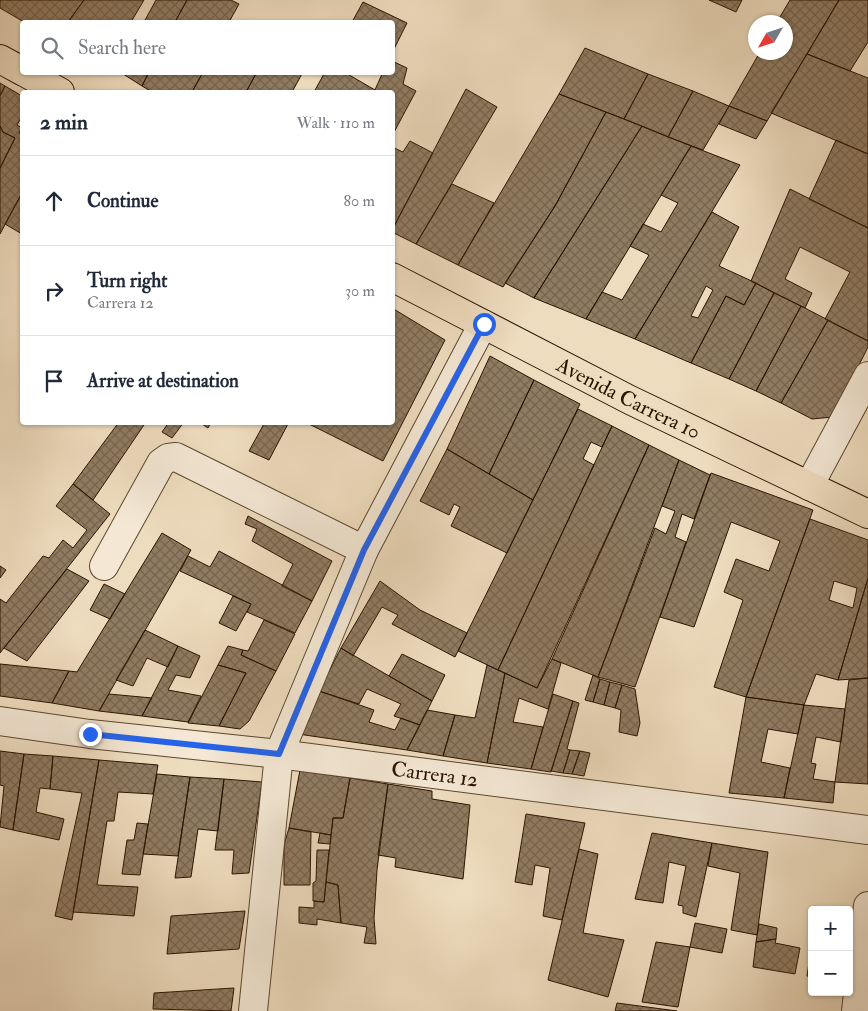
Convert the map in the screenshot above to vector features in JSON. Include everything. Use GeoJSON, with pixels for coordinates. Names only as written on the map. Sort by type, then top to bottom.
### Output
{"type":"FeatureCollection","features":[{"type":"Feature","properties":{"kind":"main road"},"geometry":{"type":"LineString","coordinates":[[0,59],[20,70]]}},
{"type":"Feature","properties":{"kind":"main road"},"geometry":{"type":"LineString","coordinates":[[29,75],[56,90]]}},
{"type":"Feature","properties":{"kind":"main road","name":"Avenida Carrera 10"},"geometry":{"type":"LineString","coordinates":[[395,279],[630,400],[868,514]]}},
{"type":"Feature","properties":{"kind":"street"},"geometry":{"type":"LineString","coordinates":[[253,1011],[279,754],[364,550],[484,324]]}},
{"type":"Feature","properties":{"kind":"street"},"geometry":{"type":"LineString","coordinates":[[809,486],[868,376]]}},
{"type":"Feature","properties":{"kind":"street"},"geometry":{"type":"LineString","coordinates":[[104,566],[161,463],[172,457],[176,457],[364,550]]}},
{"type":"Feature","properties":{"kind":"street","name":"Carrera 12"},"geometry":{"type":"LineString","coordinates":[[0,722],[90,734],[279,754],[868,830]]}},
{"type":"Feature","properties":{"kind":"street"},"geometry":{"type":"LineString","coordinates":[[856,1011],[868,906]]}},
{"type":"Feature","properties":{"kind":"building"},"geometry":{"type":"Polygon","coordinates":[[[0,0],[84,0],[69,20],[21,20],[0,8],[0,0]]]}},
{"type":"Feature","properties":{"kind":"building"},"geometry":{"type":"Polygon","coordinates":[[[84,0],[144,0],[132,20],[69,20],[84,0]]]}},
{"type":"Feature","properties":{"kind":"building"},"geometry":{"type":"Polygon","coordinates":[[[156,0],[187,0],[176,20],[145,20],[156,0]]]}},
{"type":"Feature","properties":{"kind":"building"},"geometry":{"type":"Polygon","coordinates":[[[187,0],[231,0],[239,4],[230,20],[176,20],[187,0]]]}},
{"type":"Feature","properties":{"kind":"building"},"geometry":{"type":"Polygon","coordinates":[[[709,0],[742,0],[736,12],[709,0]]]}},
{"type":"Feature","properties":{"kind":"building"},"geometry":{"type":"Polygon","coordinates":[[[790,0],[839,0],[767,121],[729,106],[755,60],[793,60],[793,15],[781,15],[790,0]]]}},
{"type":"Feature","properties":{"kind":"building"},"geometry":{"type":"Polygon","coordinates":[[[839,0],[868,0],[868,42],[850,71],[807,54],[839,0]]]}},
{"type":"Feature","properties":{"kind":"building"},"geometry":{"type":"Polygon","coordinates":[[[363,2],[407,23],[395,47],[395,20],[353,20],[363,2]]]}},
{"type":"Feature","properties":{"kind":"building"},"geometry":{"type":"Polygon","coordinates":[[[585,48],[648,74],[624,119],[559,94],[585,48]]]}},
{"type":"Feature","properties":{"kind":"building"},"geometry":{"type":"Polygon","coordinates":[[[807,54],[868,78],[868,154],[771,113],[807,54]]]}},
{"type":"Feature","properties":{"kind":"building"},"geometry":{"type":"Polygon","coordinates":[[[395,62],[407,68],[403,84],[416,91],[395,130],[395,90],[375,90],[382,75],[395,75],[395,62]]]}},
{"type":"Feature","properties":{"kind":"building"},"geometry":{"type":"Polygon","coordinates":[[[648,74],[693,91],[668,137],[624,119],[648,74]]]}},
{"type":"Feature","properties":{"kind":"building"},"geometry":{"type":"Polygon","coordinates":[[[125,75],[148,75],[142,86],[125,75]]]}},
{"type":"Feature","properties":{"kind":"building"},"geometry":{"type":"Polygon","coordinates":[[[148,75],[201,75],[193,90],[149,90],[142,86],[148,75]]]}},
{"type":"Feature","properties":{"kind":"building"},"geometry":{"type":"Polygon","coordinates":[[[201,75],[255,75],[247,90],[193,90],[201,75]]]}},
{"type":"Feature","properties":{"kind":"building"},"geometry":{"type":"Polygon","coordinates":[[[255,75],[301,75],[293,90],[247,90],[255,75]]]}},
{"type":"Feature","properties":{"kind":"building"},"geometry":{"type":"Polygon","coordinates":[[[323,75],[349,75],[375,90],[315,90],[323,75]]]}},
{"type":"Feature","properties":{"kind":"building"},"geometry":{"type":"Polygon","coordinates":[[[0,83],[5,86],[0,96],[0,83]]]}},
{"type":"Feature","properties":{"kind":"building"},"geometry":{"type":"Polygon","coordinates":[[[5,86],[20,95],[20,120],[17,125],[20,127],[20,197],[0,234],[0,168],[15,138],[3,132],[0,126],[0,96],[5,86]]]}},
{"type":"Feature","properties":{"kind":"building"},"geometry":{"type":"Polygon","coordinates":[[[466,89],[497,107],[416,244],[395,234],[395,224],[466,89]]]}},
{"type":"Feature","properties":{"kind":"building"},"geometry":{"type":"Polygon","coordinates":[[[693,91],[729,106],[703,150],[668,137],[693,91]]]}},
{"type":"Feature","properties":{"kind":"building"},"geometry":{"type":"Polygon","coordinates":[[[559,94],[606,112],[555,206],[503,287],[458,265],[559,94]]]}},
{"type":"Feature","properties":{"kind":"building"},"geometry":{"type":"Polygon","coordinates":[[[729,106],[767,121],[756,139],[719,124],[729,106]]]}},
{"type":"Feature","properties":{"kind":"building"},"geometry":{"type":"Polygon","coordinates":[[[606,112],[642,126],[534,298],[505,283],[555,206],[606,112]]]}},
{"type":"Feature","properties":{"kind":"building"},"geometry":{"type":"Polygon","coordinates":[[[0,126],[3,132],[15,138],[0,168],[0,126]]]}},
{"type":"Feature","properties":{"kind":"building"},"geometry":{"type":"Polygon","coordinates":[[[642,126],[691,146],[586,319],[534,298],[642,126]]]}},
{"type":"Feature","properties":{"kind":"building"},"geometry":{"type":"Polygon","coordinates":[[[836,140],[868,154],[868,228],[809,199],[836,140]]]}},
{"type":"Feature","properties":{"kind":"building"},"geometry":{"type":"Polygon","coordinates":[[[410,141],[433,153],[395,224],[395,148],[403,152],[410,141]]]}},
{"type":"Feature","properties":{"kind":"building"},"geometry":{"type":"Polygon","coordinates":[[[691,146],[740,165],[635,339],[586,319],[602,292],[622,300],[649,255],[630,246],[643,224],[661,232],[678,203],[661,195],[691,146]]]}},
{"type":"Feature","properties":{"kind":"building"},"geometry":{"type":"Polygon","coordinates":[[[452,184],[494,203],[458,265],[416,244],[452,184]]]}},
{"type":"Feature","properties":{"kind":"building"},"geometry":{"type":"Polygon","coordinates":[[[790,189],[868,228],[868,341],[825,319],[850,272],[800,247],[785,279],[812,293],[805,308],[751,281],[790,189]]]}},
{"type":"Feature","properties":{"kind":"building"},"geometry":{"type":"Polygon","coordinates":[[[20,197],[20,233],[5,224],[20,197]]]}},
{"type":"Feature","properties":{"kind":"building"},"geometry":{"type":"Polygon","coordinates":[[[712,212],[739,227],[719,266],[756,283],[744,305],[726,296],[691,363],[635,339],[712,212]],[[706,286],[691,316],[698,318],[713,290],[706,286]]]}},
{"type":"Feature","properties":{"kind":"building"},"geometry":{"type":"Polygon","coordinates":[[[756,283],[774,293],[729,379],[691,363],[726,296],[744,305],[756,283]]]}},
{"type":"Feature","properties":{"kind":"building"},"geometry":{"type":"Polygon","coordinates":[[[774,293],[801,306],[756,391],[729,379],[774,293]]]}},
{"type":"Feature","properties":{"kind":"building"},"geometry":{"type":"Polygon","coordinates":[[[801,306],[828,320],[781,403],[756,391],[801,306]]]}},
{"type":"Feature","properties":{"kind":"building"},"geometry":{"type":"Polygon","coordinates":[[[395,310],[445,340],[383,461],[311,425],[395,425],[395,310]]]}},
{"type":"Feature","properties":{"kind":"building"},"geometry":{"type":"Polygon","coordinates":[[[828,320],[868,341],[868,347],[833,417],[812,419],[781,403],[828,320]]]}},
{"type":"Feature","properties":{"kind":"building"},"geometry":{"type":"Polygon","coordinates":[[[490,356],[534,380],[489,474],[447,449],[490,356]]]}},
{"type":"Feature","properties":{"kind":"building"},"geometry":{"type":"Polygon","coordinates":[[[534,380],[580,404],[533,500],[489,474],[534,380]]]}},
{"type":"Feature","properties":{"kind":"building"},"geometry":{"type":"Polygon","coordinates":[[[578,409],[612,426],[602,447],[591,442],[583,459],[594,465],[498,670],[458,651],[578,409]]]}},
{"type":"Feature","properties":{"kind":"building"},"geometry":{"type":"Polygon","coordinates":[[[117,425],[144,425],[93,500],[73,484],[117,425]]]}},
{"type":"Feature","properties":{"kind":"building"},"geometry":{"type":"Polygon","coordinates":[[[167,425],[182,425],[172,438],[162,432],[167,425]]]}},
{"type":"Feature","properties":{"kind":"building"},"geometry":{"type":"Polygon","coordinates":[[[263,425],[287,425],[269,460],[249,451],[263,425]]]}},
{"type":"Feature","properties":{"kind":"building"},"geometry":{"type":"Polygon","coordinates":[[[612,426],[649,445],[537,688],[498,670],[612,426]]]}},
{"type":"Feature","properties":{"kind":"building"},"geometry":{"type":"Polygon","coordinates":[[[649,445],[679,460],[598,677],[552,659],[649,445]]]}},
{"type":"Feature","properties":{"kind":"building"},"geometry":{"type":"Polygon","coordinates":[[[447,449],[533,500],[507,553],[451,526],[460,507],[454,504],[449,515],[420,501],[447,449]]]}},
{"type":"Feature","properties":{"kind":"building"},"geometry":{"type":"Polygon","coordinates":[[[679,460],[710,475],[694,519],[682,514],[675,537],[686,542],[635,687],[598,677],[655,528],[666,534],[675,511],[662,506],[679,460]]]}},
{"type":"Feature","properties":{"kind":"building"},"geometry":{"type":"Polygon","coordinates":[[[711,473],[813,510],[746,697],[714,687],[743,600],[724,592],[736,559],[769,571],[780,541],[731,522],[694,627],[660,617],[711,473]]]}},
{"type":"Feature","properties":{"kind":"building"},"geometry":{"type":"Polygon","coordinates":[[[73,484],[110,514],[0,653],[0,599],[6,603],[43,556],[49,558],[63,540],[73,548],[87,530],[56,506],[73,484]]]}},
{"type":"Feature","properties":{"kind":"building"},"geometry":{"type":"Polygon","coordinates":[[[248,516],[332,561],[312,601],[282,586],[293,564],[252,541],[257,529],[245,524],[248,516]]]}},
{"type":"Feature","properties":{"kind":"building"},"geometry":{"type":"Polygon","coordinates":[[[810,519],[868,540],[868,578],[838,680],[816,674],[804,705],[746,697],[810,519]],[[834,581],[829,600],[853,608],[857,588],[834,581]]]}},
{"type":"Feature","properties":{"kind":"building"},"geometry":{"type":"Polygon","coordinates":[[[162,533],[191,550],[99,711],[52,703],[69,671],[77,672],[162,533]]]}},
{"type":"Feature","properties":{"kind":"building"},"geometry":{"type":"Polygon","coordinates":[[[219,551],[312,601],[295,633],[247,612],[251,604],[180,571],[188,556],[210,567],[219,551]]]}},
{"type":"Feature","properties":{"kind":"building"},"geometry":{"type":"Polygon","coordinates":[[[0,566],[6,570],[0,578],[0,566]]]}},
{"type":"Feature","properties":{"kind":"building"},"geometry":{"type":"Polygon","coordinates":[[[67,569],[89,581],[27,661],[4,648],[67,569]]]}},
{"type":"Feature","properties":{"kind":"building"},"geometry":{"type":"Polygon","coordinates":[[[868,578],[868,678],[838,680],[868,578]]]}},
{"type":"Feature","properties":{"kind":"building"},"geometry":{"type":"Polygon","coordinates":[[[380,581],[420,610],[467,633],[455,657],[392,624],[398,615],[382,607],[353,656],[341,648],[380,581]]]}},
{"type":"Feature","properties":{"kind":"building"},"geometry":{"type":"Polygon","coordinates":[[[104,584],[125,594],[110,619],[90,610],[104,584]]]}},
{"type":"Feature","properties":{"kind":"building"},"geometry":{"type":"Polygon","coordinates":[[[233,596],[251,604],[236,631],[219,623],[233,596]]]}},
{"type":"Feature","properties":{"kind":"building"},"geometry":{"type":"Polygon","coordinates":[[[264,620],[295,634],[276,671],[241,655],[243,650],[248,651],[264,620]]]}},
{"type":"Feature","properties":{"kind":"building"},"geometry":{"type":"Polygon","coordinates":[[[145,630],[178,646],[168,667],[147,658],[133,686],[116,680],[145,630]]]}},
{"type":"Feature","properties":{"kind":"building"},"geometry":{"type":"Polygon","coordinates":[[[178,646],[200,656],[190,678],[176,675],[168,690],[201,696],[188,722],[142,716],[178,646]]]}},
{"type":"Feature","properties":{"kind":"building"},"geometry":{"type":"Polygon","coordinates":[[[228,646],[243,650],[241,655],[276,671],[249,721],[240,729],[219,726],[246,673],[218,665],[228,646]]]}},
{"type":"Feature","properties":{"kind":"building"},"geometry":{"type":"Polygon","coordinates":[[[341,648],[432,701],[420,725],[394,716],[401,704],[367,689],[359,704],[319,691],[341,648]]]}},
{"type":"Feature","properties":{"kind":"building"},"geometry":{"type":"Polygon","coordinates":[[[402,654],[445,675],[432,701],[389,676],[402,654]]]}},
{"type":"Feature","properties":{"kind":"building"},"geometry":{"type":"Polygon","coordinates":[[[552,659],[561,663],[548,709],[519,698],[513,722],[543,727],[531,769],[487,763],[505,673],[537,688],[552,659]]]}},
{"type":"Feature","properties":{"kind":"building"},"geometry":{"type":"Polygon","coordinates":[[[0,664],[69,671],[52,703],[0,696],[0,664]]]}},
{"type":"Feature","properties":{"kind":"building"},"geometry":{"type":"Polygon","coordinates":[[[218,665],[246,673],[219,726],[188,723],[218,665]]]}},
{"type":"Feature","properties":{"kind":"building"},"geometry":{"type":"Polygon","coordinates":[[[487,665],[505,673],[487,763],[443,756],[455,715],[475,718],[487,665]]]}},
{"type":"Feature","properties":{"kind":"building"},"geometry":{"type":"Polygon","coordinates":[[[593,675],[600,679],[593,702],[585,700],[593,675]]]}},
{"type":"Feature","properties":{"kind":"building"},"geometry":{"type":"Polygon","coordinates":[[[868,678],[868,784],[835,782],[849,680],[868,678]]]}},
{"type":"Feature","properties":{"kind":"building"},"geometry":{"type":"Polygon","coordinates":[[[600,679],[610,682],[604,705],[593,702],[600,679]]]}},
{"type":"Feature","properties":{"kind":"building"},"geometry":{"type":"Polygon","coordinates":[[[610,682],[622,685],[615,708],[604,705],[610,682]]]}},
{"type":"Feature","properties":{"kind":"building"},"geometry":{"type":"Polygon","coordinates":[[[622,685],[635,689],[640,723],[637,736],[619,732],[621,710],[615,708],[622,685]]]}},
{"type":"Feature","properties":{"kind":"building"},"geometry":{"type":"Polygon","coordinates":[[[319,691],[374,710],[369,722],[395,730],[401,718],[420,725],[407,750],[298,734],[319,691]]]}},
{"type":"Feature","properties":{"kind":"building"},"geometry":{"type":"Polygon","coordinates":[[[109,694],[152,698],[142,716],[99,711],[109,694]]]}},
{"type":"Feature","properties":{"kind":"building"},"geometry":{"type":"Polygon","coordinates":[[[553,694],[573,701],[551,772],[531,769],[553,694]]]}},
{"type":"Feature","properties":{"kind":"building"},"geometry":{"type":"Polygon","coordinates":[[[746,697],[804,705],[798,734],[768,729],[761,762],[790,768],[784,798],[729,793],[746,697]]]}},
{"type":"Feature","properties":{"kind":"building"},"geometry":{"type":"Polygon","coordinates":[[[573,701],[579,703],[567,749],[570,750],[563,773],[551,771],[573,701]]]}},
{"type":"Feature","properties":{"kind":"building"},"geometry":{"type":"Polygon","coordinates":[[[804,705],[845,709],[841,742],[816,737],[811,763],[816,764],[813,779],[835,782],[833,803],[784,798],[804,705]]]}},
{"type":"Feature","properties":{"kind":"building"},"geometry":{"type":"Polygon","coordinates":[[[427,710],[455,715],[443,756],[407,750],[427,710]]]}},
{"type":"Feature","properties":{"kind":"building"},"geometry":{"type":"Polygon","coordinates":[[[570,750],[580,751],[572,774],[563,773],[570,750]]]}},
{"type":"Feature","properties":{"kind":"building"},"geometry":{"type":"Polygon","coordinates":[[[0,751],[24,754],[13,830],[0,827],[4,786],[0,785],[0,751]]]}},
{"type":"Feature","properties":{"kind":"building"},"geometry":{"type":"Polygon","coordinates":[[[580,751],[590,753],[584,776],[572,774],[580,751]]]}},
{"type":"Feature","properties":{"kind":"building"},"geometry":{"type":"Polygon","coordinates":[[[24,754],[53,756],[50,789],[40,788],[36,812],[64,819],[59,840],[13,830],[24,754]]]}},
{"type":"Feature","properties":{"kind":"building"},"geometry":{"type":"Polygon","coordinates":[[[53,756],[99,760],[72,920],[55,916],[82,793],[50,789],[53,756]]]}},
{"type":"Feature","properties":{"kind":"building"},"geometry":{"type":"Polygon","coordinates":[[[99,760],[158,765],[153,794],[118,792],[114,821],[107,821],[97,885],[138,887],[134,916],[73,912],[99,760]]]}},
{"type":"Feature","properties":{"kind":"building"},"geometry":{"type":"Polygon","coordinates":[[[300,770],[350,778],[343,818],[333,818],[331,835],[289,828],[300,770]]]}},
{"type":"Feature","properties":{"kind":"building"},"geometry":{"type":"Polygon","coordinates":[[[157,774],[190,777],[178,856],[143,854],[157,774]]]}},
{"type":"Feature","properties":{"kind":"building"},"geometry":{"type":"Polygon","coordinates":[[[190,777],[224,779],[218,831],[198,829],[191,877],[175,878],[190,777]]]}},
{"type":"Feature","properties":{"kind":"building"},"geometry":{"type":"Polygon","coordinates":[[[350,778],[388,784],[377,870],[374,918],[376,944],[364,943],[367,927],[341,923],[338,885],[326,882],[333,818],[343,818],[350,778]]]}},
{"type":"Feature","properties":{"kind":"building"},"geometry":{"type":"Polygon","coordinates":[[[224,779],[262,782],[249,873],[232,874],[234,850],[215,850],[224,779]]]}},
{"type":"Feature","properties":{"kind":"building"},"geometry":{"type":"Polygon","coordinates":[[[388,784],[432,791],[432,799],[470,805],[463,879],[395,867],[396,858],[378,855],[388,784]]]}},
{"type":"Feature","properties":{"kind":"building"},"geometry":{"type":"Polygon","coordinates":[[[526,814],[585,823],[562,920],[543,916],[550,868],[535,865],[532,885],[515,882],[526,814]]]}},
{"type":"Feature","properties":{"kind":"building"},"geometry":{"type":"Polygon","coordinates":[[[137,823],[148,824],[140,875],[122,874],[127,840],[134,840],[137,823]]]}},
{"type":"Feature","properties":{"kind":"building"},"geometry":{"type":"Polygon","coordinates":[[[289,828],[311,832],[310,885],[284,885],[284,845],[289,828]]]}},
{"type":"Feature","properties":{"kind":"building"},"geometry":{"type":"Polygon","coordinates":[[[320,833],[331,835],[330,844],[318,843],[320,833]]]}},
{"type":"Feature","properties":{"kind":"building"},"geometry":{"type":"Polygon","coordinates":[[[652,833],[712,843],[696,917],[683,913],[683,906],[678,905],[686,866],[669,862],[663,903],[635,899],[652,833]]]}},
{"type":"Feature","properties":{"kind":"building"},"geometry":{"type":"Polygon","coordinates":[[[712,843],[768,852],[757,935],[731,930],[740,873],[708,866],[712,843]]]}},
{"type":"Feature","properties":{"kind":"building"},"geometry":{"type":"Polygon","coordinates":[[[579,849],[598,854],[583,933],[624,940],[608,997],[548,980],[579,849]]]}},
{"type":"Feature","properties":{"kind":"building"},"geometry":{"type":"Polygon","coordinates":[[[317,850],[329,850],[324,902],[313,901],[317,850]]]}},
{"type":"Feature","properties":{"kind":"building"},"geometry":{"type":"Polygon","coordinates":[[[326,882],[338,885],[341,923],[317,919],[317,925],[299,923],[299,907],[314,908],[314,901],[324,902],[326,882]]]}},
{"type":"Feature","properties":{"kind":"building"},"geometry":{"type":"Polygon","coordinates":[[[245,911],[239,949],[167,954],[171,916],[245,911]]]}},
{"type":"Feature","properties":{"kind":"building"},"geometry":{"type":"Polygon","coordinates":[[[695,923],[727,929],[722,953],[690,947],[695,923]]]}},
{"type":"Feature","properties":{"kind":"building"},"geometry":{"type":"Polygon","coordinates":[[[759,924],[777,928],[776,939],[756,942],[759,924]]]}},
{"type":"Feature","properties":{"kind":"building"},"geometry":{"type":"Polygon","coordinates":[[[776,939],[775,943],[800,948],[795,974],[753,967],[756,942],[776,939]]]}},
{"type":"Feature","properties":{"kind":"building"},"geometry":{"type":"Polygon","coordinates":[[[656,942],[690,947],[678,1007],[642,1002],[656,942]]]}},
{"type":"Feature","properties":{"kind":"building"},"geometry":{"type":"Polygon","coordinates":[[[234,988],[231,1011],[153,1009],[154,993],[234,988]]]}},
{"type":"Feature","properties":{"kind":"building"},"geometry":{"type":"Polygon","coordinates":[[[617,1003],[677,1011],[615,1011],[617,1003]]]}},
{"type":"Feature","properties":{"kind":"route"},"geometry":{"type":"LineString","coordinates":[[90,734],[279,754],[364,550],[484,324]]}}]}
